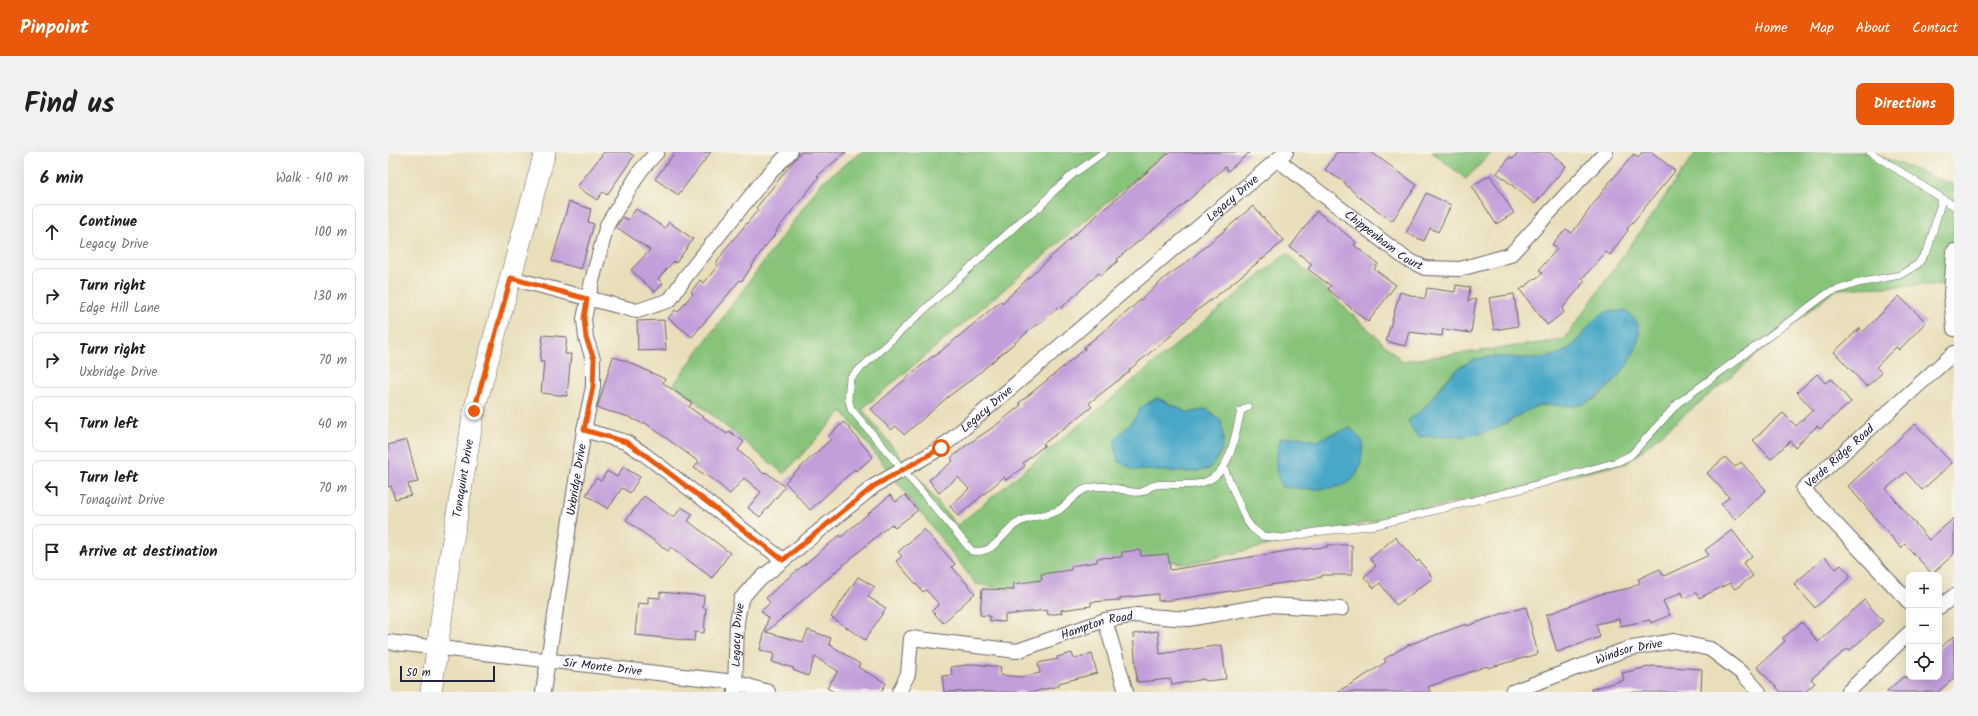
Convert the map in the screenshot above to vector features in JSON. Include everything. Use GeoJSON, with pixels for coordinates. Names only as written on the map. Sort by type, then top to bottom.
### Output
{"type":"FeatureCollection","features":[{"type":"Feature","properties":{"kind":"street","name":"Tonaquint Drive"},"geometry":{"type":"LineString","coordinates":[[431,692],[474,411],[545,152]]}},
{"type":"Feature","properties":{"kind":"street","name":"Uxbridge Drive"},"geometry":{"type":"LineString","coordinates":[[543,692],[584,430],[593,387],[594,359],[586,338],[584,319],[587,299],[607,225],[641,170],[657,152]]}},
{"type":"Feature","properties":{"kind":"street"},"geometry":{"type":"LineString","coordinates":[[511,278],[637,311],[670,300],[690,270],[766,177],[790,152]]}},
{"type":"Feature","properties":{"kind":"street","name":"Chippenham Court"},"geometry":{"type":"LineString","coordinates":[[1282,156],[1406,259],[1425,268],[1460,269],[1510,255],[1606,152]]}},
{"type":"Feature","properties":{"kind":"street","name":"Legacy Drive"},"geometry":{"type":"LineString","coordinates":[[735,687],[737,622],[741,599],[754,585],[874,486],[941,448],[1282,156]]}},
{"type":"Feature","properties":{"kind":"street"},"geometry":{"type":"LineString","coordinates":[[1954,251],[1951,294],[1954,329]]}},
{"type":"Feature","properties":{"kind":"street","name":"Verde Ridge Road"},"geometry":{"type":"LineString","coordinates":[[1906,599],[1804,489],[1954,353]]}},
{"type":"Feature","properties":{"kind":"street"},"geometry":{"type":"LineString","coordinates":[[584,430],[626,442],[644,454],[783,560]]}},
{"type":"Feature","properties":{"kind":"street"},"geometry":{"type":"LineString","coordinates":[[1942,605],[1954,596]]}},
{"type":"Feature","properties":{"kind":"street","name":"Hampton Road"},"geometry":{"type":"LineString","coordinates":[[899,692],[908,674],[911,638],[1017,651],[1106,620],[1137,615],[1188,619],[1261,606],[1341,609]]}},
{"type":"Feature","properties":{"kind":"street"},"geometry":{"type":"LineString","coordinates":[[1106,620],[1126,692]]}},
{"type":"Feature","properties":{"kind":"street"},"geometry":{"type":"LineString","coordinates":[[1848,692],[1906,636]]}},
{"type":"Feature","properties":{"kind":"street","name":"Windsor Drive"},"geometry":{"type":"LineString","coordinates":[[1512,692],[1627,649],[1674,641],[1710,649],[1743,674],[1759,692]]}},
{"type":"Feature","properties":{"kind":"street","name":"Sir Monte Drive"},"geometry":{"type":"LineString","coordinates":[[388,642],[768,692]]}},
{"type":"Feature","properties":{"kind":"lane"},"geometry":{"type":"LineString","coordinates":[[1104,152],[1052,193],[1040,207],[1022,220],[850,378],[848,397],[851,409],[972,551],[980,552],[994,545],[1016,524],[1028,518],[1046,515],[1058,510],[1084,490],[1100,486],[1112,487],[1132,492],[1145,492],[1153,486],[1169,484],[1194,485],[1211,479],[1224,468],[1241,411],[1248,407]]}},
{"type":"Feature","properties":{"kind":"lane"},"geometry":{"type":"LineString","coordinates":[[1870,152],[1954,206]]}},
{"type":"Feature","properties":{"kind":"lane"},"geometry":{"type":"LineString","coordinates":[[1224,468],[1246,520],[1252,528],[1262,536],[1283,538],[1315,532],[1376,525],[1521,489],[1617,462],[1631,455],[1678,402],[1828,293],[1858,283],[1900,275],[1918,264],[1928,249],[1942,199]]}},
{"type":"Feature","properties":{"kind":"green space"},"geometry":{"type":"Polygon","coordinates":[[[861,152],[1167,152],[862,409],[957,526],[1287,253],[1402,361],[1564,340],[1696,152],[1870,152],[1954,184],[1954,284],[1836,289],[1627,463],[1187,564],[1138,556],[1009,590],[976,584],[842,411],[784,474],[674,384],[822,182],[861,152]],[[1594,320],[1577,342],[1570,348],[1558,354],[1534,358],[1482,358],[1469,362],[1452,374],[1424,407],[1408,421],[1417,436],[1462,434],[1485,430],[1507,423],[1534,407],[1553,404],[1574,405],[1595,399],[1610,385],[1632,357],[1594,320]],[[1157,398],[1142,407],[1131,423],[1118,436],[1115,442],[1118,461],[1135,469],[1191,472],[1209,469],[1220,455],[1224,438],[1207,409],[1189,413],[1157,398]],[[1299,437],[1301,490],[1337,487],[1354,478],[1317,441],[1299,437]]]}},
{"type":"Feature","properties":{"kind":"green space"},"geometry":{"type":"Polygon","coordinates":[[[1432,152],[1492,152],[1466,179],[1432,152]]]}},
{"type":"Feature","properties":{"kind":"water"},"geometry":{"type":"Polygon","coordinates":[[[1608,311],[1626,311],[1635,319],[1638,325],[1639,336],[1636,348],[1630,360],[1621,372],[1611,384],[1590,401],[1575,406],[1538,406],[1492,430],[1474,435],[1455,437],[1417,436],[1408,421],[1424,408],[1452,374],[1460,367],[1480,358],[1545,358],[1556,355],[1573,345],[1596,318],[1608,311]]]}},
{"type":"Feature","properties":{"kind":"water"},"geometry":{"type":"Polygon","coordinates":[[[1157,398],[1189,413],[1207,409],[1221,421],[1223,436],[1222,447],[1218,457],[1209,469],[1191,472],[1135,470],[1118,461],[1114,443],[1118,436],[1131,423],[1142,407],[1157,398]]]}},
{"type":"Feature","properties":{"kind":"water"},"geometry":{"type":"Polygon","coordinates":[[[1351,428],[1363,442],[1359,470],[1354,478],[1348,483],[1330,488],[1299,489],[1282,487],[1276,468],[1276,457],[1281,438],[1299,437],[1317,441],[1333,433],[1351,428]]]}},
{"type":"Feature","properties":{"kind":"building"},"geometry":{"type":"Polygon","coordinates":[[[604,152],[628,152],[634,156],[607,195],[603,192],[597,200],[577,187],[604,152]]]}},
{"type":"Feature","properties":{"kind":"building"},"geometry":{"type":"Polygon","coordinates":[[[675,152],[711,152],[678,195],[655,179],[675,152]]]}},
{"type":"Feature","properties":{"kind":"building"},"geometry":{"type":"Polygon","coordinates":[[[801,152],[846,152],[817,176],[819,177],[776,231],[777,232],[761,252],[742,281],[740,280],[692,337],[668,318],[675,310],[678,312],[693,293],[691,292],[700,280],[704,283],[718,265],[716,264],[726,248],[758,210],[756,208],[801,152]]]}},
{"type":"Feature","properties":{"kind":"building"},"geometry":{"type":"Polygon","coordinates":[[[1170,152],[1250,152],[1228,171],[1225,167],[1183,205],[1117,259],[1118,261],[1101,275],[1099,273],[1061,308],[1059,306],[904,435],[896,426],[891,430],[871,409],[910,375],[1001,301],[1002,303],[1071,238],[1170,152]]]}},
{"type":"Feature","properties":{"kind":"building"},"geometry":{"type":"Polygon","coordinates":[[[1337,152],[1371,152],[1417,185],[1392,221],[1359,197],[1345,184],[1346,183],[1325,170],[1337,152]]]}},
{"type":"Feature","properties":{"kind":"building"},"geometry":{"type":"Polygon","coordinates":[[[1518,152],[1549,152],[1566,166],[1535,204],[1497,173],[1510,157],[1513,159],[1518,152]]]}},
{"type":"Feature","properties":{"kind":"building"},"geometry":{"type":"Polygon","coordinates":[[[1642,152],[1652,152],[1675,171],[1627,229],[1628,230],[1610,255],[1606,252],[1582,279],[1585,281],[1562,309],[1564,312],[1547,325],[1520,290],[1543,273],[1539,270],[1557,249],[1552,244],[1566,229],[1572,233],[1609,183],[1634,154],[1638,158],[1642,152]]]}},
{"type":"Feature","properties":{"kind":"building"},"geometry":{"type":"Polygon","coordinates":[[[1490,175],[1514,213],[1496,224],[1472,186],[1490,175]]]}},
{"type":"Feature","properties":{"kind":"building"},"geometry":{"type":"Polygon","coordinates":[[[1426,193],[1451,205],[1438,232],[1430,228],[1424,241],[1406,233],[1426,193]]]}},
{"type":"Feature","properties":{"kind":"building"},"geometry":{"type":"Polygon","coordinates":[[[569,202],[591,209],[588,222],[594,224],[581,269],[552,261],[569,202]]]}},
{"type":"Feature","properties":{"kind":"building"},"geometry":{"type":"Polygon","coordinates":[[[1253,206],[1284,241],[1196,311],[1172,333],[1173,334],[1129,370],[1130,371],[1089,403],[1092,407],[1043,444],[1045,445],[1023,463],[1025,466],[1006,480],[1004,477],[958,516],[950,506],[969,489],[958,477],[939,493],[929,480],[953,461],[951,458],[1021,405],[1019,403],[1085,349],[1084,347],[1127,312],[1167,276],[1186,263],[1253,206]]]}},
{"type":"Feature","properties":{"kind":"building"},"geometry":{"type":"Polygon","coordinates":[[[636,209],[665,228],[669,222],[693,239],[676,263],[674,261],[658,279],[663,283],[655,292],[631,270],[650,250],[616,227],[623,217],[628,220],[636,209]]]}},
{"type":"Feature","properties":{"kind":"building"},"geometry":{"type":"Polygon","coordinates":[[[1317,211],[1356,242],[1354,245],[1378,264],[1374,269],[1396,285],[1368,322],[1328,289],[1331,286],[1308,269],[1312,264],[1290,247],[1317,211]]]}},
{"type":"Feature","properties":{"kind":"building"},"geometry":{"type":"Polygon","coordinates":[[[1456,285],[1470,287],[1468,301],[1476,299],[1471,333],[1443,329],[1442,336],[1409,332],[1405,346],[1386,341],[1400,292],[1425,299],[1427,288],[1455,292],[1456,285]]]}},
{"type":"Feature","properties":{"kind":"building"},"geometry":{"type":"Polygon","coordinates":[[[1514,294],[1518,326],[1494,330],[1489,298],[1514,294]]]}},
{"type":"Feature","properties":{"kind":"building"},"geometry":{"type":"Polygon","coordinates":[[[1899,296],[1926,322],[1899,350],[1896,347],[1876,367],[1882,373],[1867,387],[1834,352],[1860,328],[1863,332],[1899,296]]]}},
{"type":"Feature","properties":{"kind":"building"},"geometry":{"type":"Polygon","coordinates":[[[664,320],[666,350],[638,351],[637,321],[664,320]]]}},
{"type":"Feature","properties":{"kind":"building"},"geometry":{"type":"Polygon","coordinates":[[[543,335],[567,337],[565,354],[571,354],[567,396],[541,393],[544,362],[540,362],[543,335]]]}},
{"type":"Feature","properties":{"kind":"building"},"geometry":{"type":"Polygon","coordinates":[[[613,357],[626,361],[665,379],[663,383],[692,403],[689,407],[727,434],[729,431],[744,442],[738,450],[764,474],[766,472],[785,487],[760,517],[748,508],[761,492],[744,478],[730,494],[715,481],[694,468],[699,462],[644,422],[643,424],[629,417],[597,408],[613,357]]]}},
{"type":"Feature","properties":{"kind":"building"},"geometry":{"type":"Polygon","coordinates":[[[1817,374],[1825,383],[1831,379],[1851,402],[1820,429],[1817,426],[1795,447],[1790,441],[1771,459],[1753,440],[1783,413],[1796,426],[1813,410],[1797,392],[1817,374]]]}},
{"type":"Feature","properties":{"kind":"building"},"geometry":{"type":"Polygon","coordinates":[[[844,422],[873,457],[856,471],[855,469],[810,510],[785,482],[831,439],[828,436],[844,422]]]}},
{"type":"Feature","properties":{"kind":"building"},"geometry":{"type":"Polygon","coordinates":[[[1915,424],[1952,463],[1922,490],[1906,472],[1886,489],[1929,540],[1954,518],[1954,554],[1934,572],[1930,572],[1905,544],[1901,548],[1848,486],[1915,424]]]}},
{"type":"Feature","properties":{"kind":"building"},"geometry":{"type":"Polygon","coordinates":[[[407,440],[418,482],[408,484],[411,495],[395,499],[391,486],[388,487],[388,445],[407,440]]]}},
{"type":"Feature","properties":{"kind":"building"},"geometry":{"type":"Polygon","coordinates":[[[1725,457],[1735,467],[1741,462],[1766,490],[1735,519],[1721,504],[1729,497],[1707,473],[1725,457]]]}},
{"type":"Feature","properties":{"kind":"building"},"geometry":{"type":"Polygon","coordinates":[[[623,467],[640,477],[630,493],[622,488],[608,509],[586,495],[596,478],[601,481],[607,471],[617,477],[623,467]]]}},
{"type":"Feature","properties":{"kind":"building"},"geometry":{"type":"Polygon","coordinates":[[[890,495],[896,502],[905,495],[918,510],[895,528],[891,524],[766,632],[803,642],[808,630],[831,638],[829,644],[860,664],[858,667],[886,683],[881,692],[834,692],[827,688],[838,671],[815,657],[808,676],[793,670],[794,668],[772,662],[774,654],[760,650],[768,618],[761,611],[770,603],[766,598],[782,583],[840,535],[841,537],[890,495]]]}},
{"type":"Feature","properties":{"kind":"building"},"geometry":{"type":"Polygon","coordinates":[[[644,496],[674,518],[681,507],[693,514],[688,521],[730,553],[712,578],[671,547],[668,551],[626,520],[644,496]]]}},
{"type":"Feature","properties":{"kind":"building"},"geometry":{"type":"Polygon","coordinates":[[[924,529],[955,564],[952,567],[975,593],[943,623],[932,611],[939,604],[926,590],[923,592],[896,561],[902,556],[898,552],[924,529]]]}},
{"type":"Feature","properties":{"kind":"building"},"geometry":{"type":"Polygon","coordinates":[[[1732,530],[1752,556],[1743,563],[1753,576],[1735,589],[1730,583],[1699,598],[1696,593],[1684,598],[1682,592],[1663,601],[1670,615],[1651,623],[1650,620],[1620,626],[1619,619],[1596,624],[1600,637],[1557,652],[1546,615],[1601,594],[1630,588],[1640,583],[1638,579],[1660,569],[1664,576],[1709,555],[1705,550],[1732,530]]]}},
{"type":"Feature","properties":{"kind":"building"},"geometry":{"type":"Polygon","coordinates":[[[1395,537],[1417,562],[1419,560],[1433,578],[1396,605],[1380,583],[1374,588],[1364,577],[1376,566],[1370,559],[1395,537]]]}},
{"type":"Feature","properties":{"kind":"building"},"geometry":{"type":"Polygon","coordinates":[[[1327,545],[1352,545],[1352,575],[1322,575],[1322,577],[1172,600],[1158,601],[1158,594],[1120,598],[1120,600],[1091,602],[1091,606],[1061,610],[1062,613],[1048,615],[1047,610],[1005,615],[1005,622],[990,621],[990,616],[980,615],[982,589],[1014,590],[1013,584],[1042,580],[1041,574],[1071,570],[1071,566],[1097,562],[1097,558],[1122,557],[1122,552],[1140,550],[1141,556],[1168,554],[1170,570],[1294,550],[1327,547],[1327,545]]]}},
{"type":"Feature","properties":{"kind":"building"},"geometry":{"type":"Polygon","coordinates":[[[1825,557],[1836,569],[1841,565],[1851,576],[1815,608],[1794,584],[1825,557]]]}},
{"type":"Feature","properties":{"kind":"building"},"geometry":{"type":"Polygon","coordinates":[[[858,577],[875,587],[868,597],[886,608],[865,640],[831,617],[858,577]]]}},
{"type":"Feature","properties":{"kind":"building"},"geometry":{"type":"Polygon","coordinates":[[[660,592],[704,596],[703,608],[706,608],[704,633],[695,632],[694,641],[635,635],[638,603],[648,604],[648,597],[660,598],[660,592]]]}},
{"type":"Feature","properties":{"kind":"building"},"geometry":{"type":"Polygon","coordinates":[[[1864,600],[1883,621],[1849,651],[1847,649],[1811,679],[1815,683],[1805,692],[1781,692],[1757,667],[1785,641],[1783,638],[1802,622],[1818,642],[1864,600]]]}},
{"type":"Feature","properties":{"kind":"building"},"geometry":{"type":"Polygon","coordinates":[[[1526,607],[1538,654],[1488,668],[1487,666],[1428,687],[1431,692],[1337,692],[1386,662],[1384,659],[1408,645],[1466,624],[1467,626],[1526,607]]]}},
{"type":"Feature","properties":{"kind":"building"},"geometry":{"type":"Polygon","coordinates":[[[1158,631],[1160,654],[1222,645],[1226,679],[1205,681],[1204,679],[1172,685],[1171,679],[1137,682],[1133,634],[1158,631]]]}},
{"type":"Feature","properties":{"kind":"building"},"geometry":{"type":"Polygon","coordinates":[[[1954,636],[1954,678],[1938,692],[1886,692],[1903,677],[1906,677],[1906,680],[1942,680],[1942,646],[1954,636]]]}},
{"type":"Feature","properties":{"kind":"building"},"geometry":{"type":"Polygon","coordinates":[[[1072,653],[1074,659],[1092,654],[1097,673],[1059,683],[1059,686],[1033,692],[944,692],[942,676],[952,675],[951,667],[974,664],[1001,667],[1000,675],[1021,677],[1040,673],[1038,663],[1058,659],[1057,657],[1072,653]]]}},
{"type":"Feature","properties":{"kind":"building"},"geometry":{"type":"Polygon","coordinates":[[[1653,666],[1702,669],[1701,692],[1591,692],[1591,689],[1624,680],[1622,673],[1653,666]]]}},
{"type":"Feature","properties":{"kind":"route"},"geometry":{"type":"LineString","coordinates":[[474,411],[511,278],[587,299],[584,319],[586,338],[594,359],[593,387],[584,430],[626,442],[644,454],[783,560],[874,486],[941,448]]}}]}
